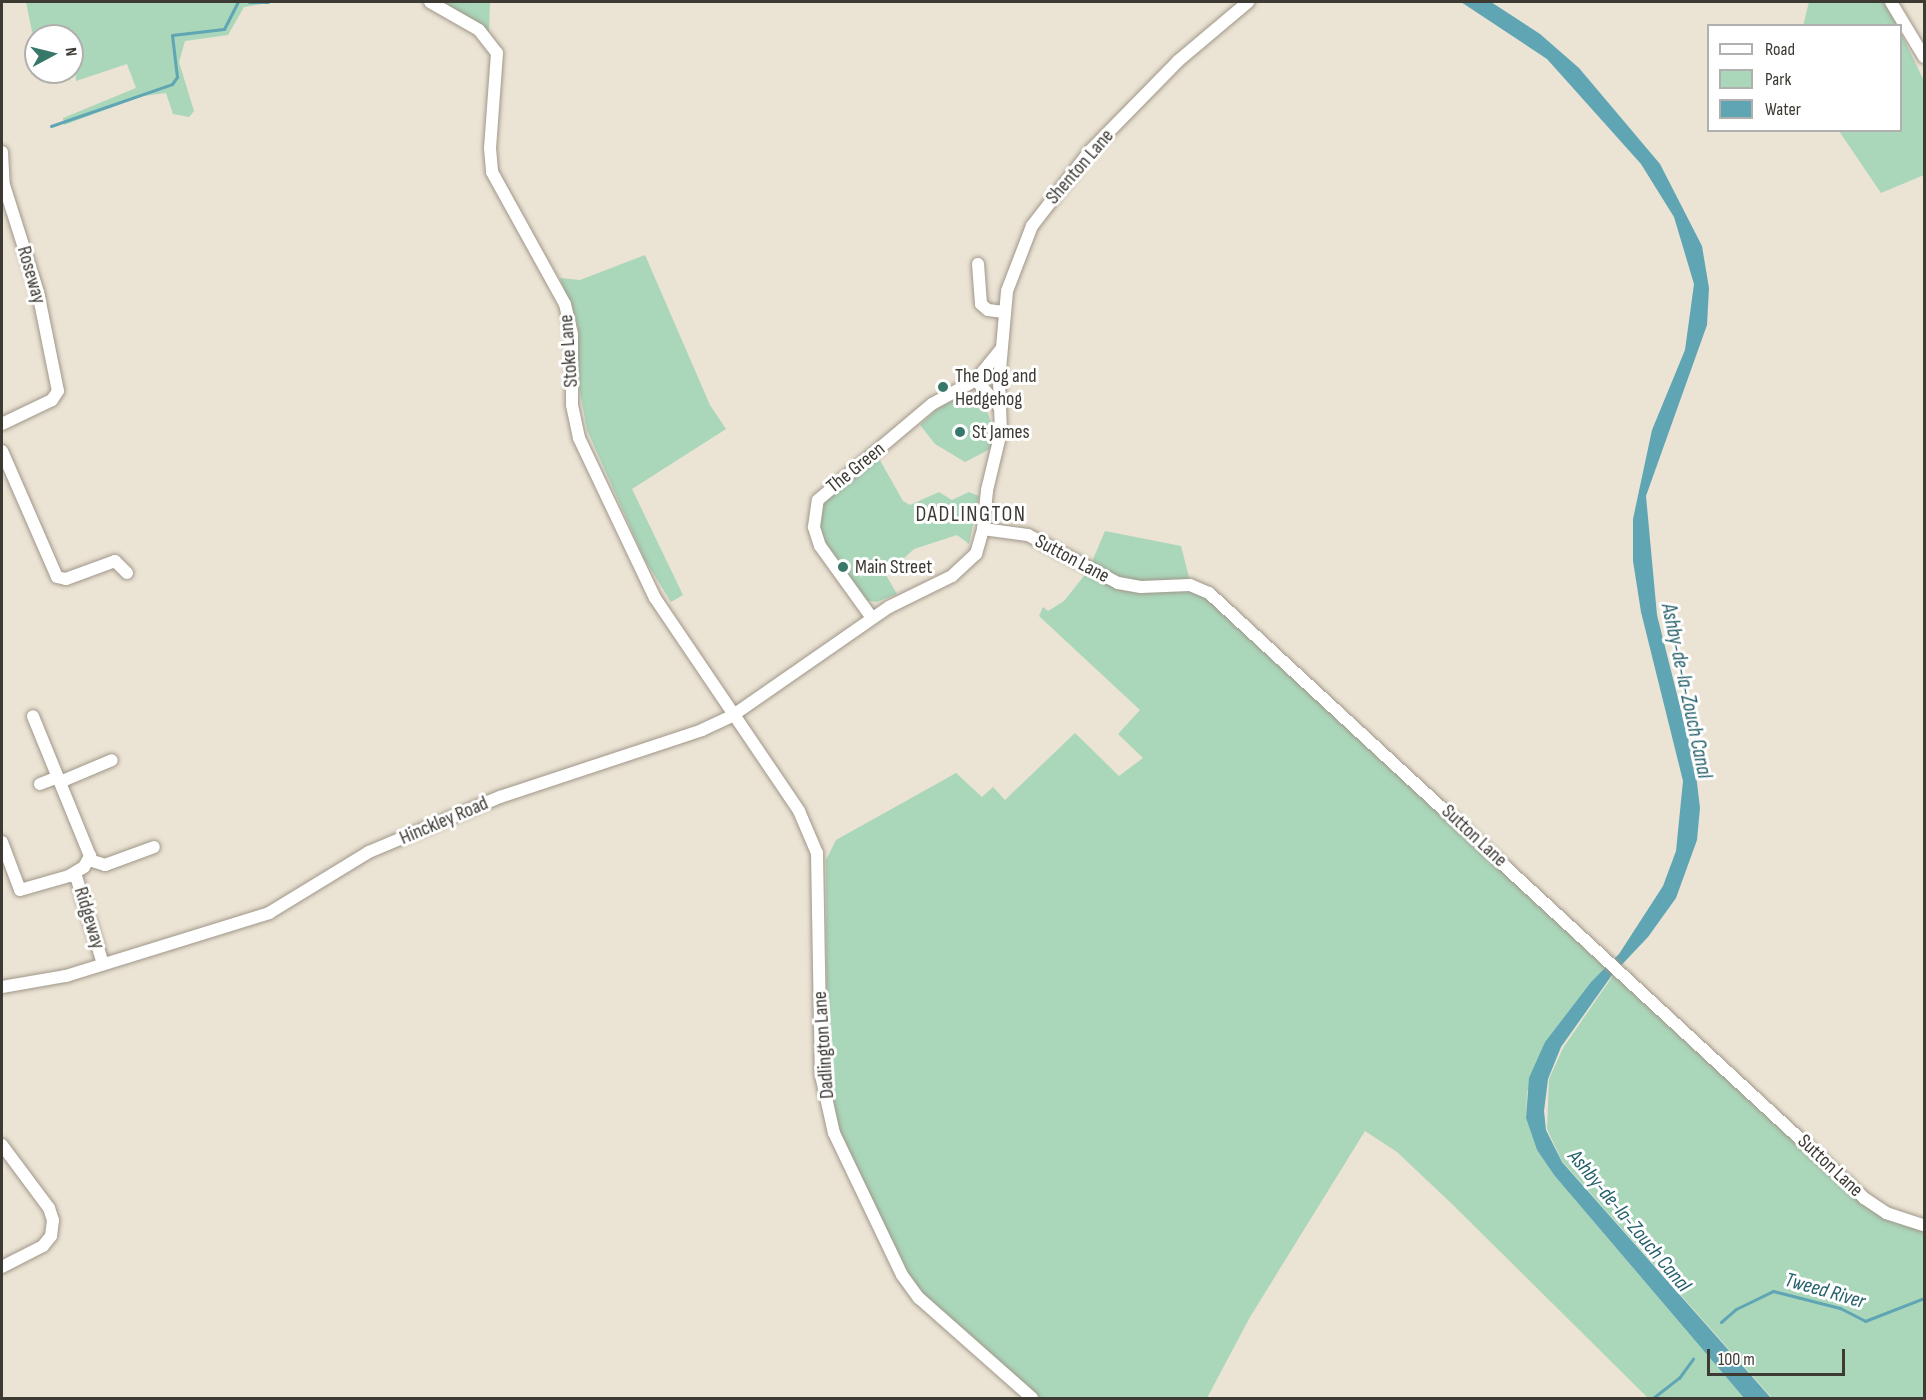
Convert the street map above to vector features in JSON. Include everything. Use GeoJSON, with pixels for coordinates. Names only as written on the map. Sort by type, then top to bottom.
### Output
{"type":"FeatureCollection","features":[{"type":"Feature","properties":{"kind":"street","name":"Stoke Lane"},"geometry":{"type":"LineString","coordinates":[[430,2],[479,30],[497,53],[490,148],[492,172],[565,304],[572,335],[572,405],[579,438],[655,598],[732,716]]}},
{"type":"Feature","properties":{"kind":"street","name":"Shenton Lane"},"geometry":{"type":"LineString","coordinates":[[999,406],[1004,312],[1020,248],[1047,202],[1178,61],[1248,2]]}},
{"type":"Feature","properties":{"kind":"street"},"geometry":{"type":"LineString","coordinates":[[1891,2],[1924,57]]}},
{"type":"Feature","properties":{"kind":"street","name":"Roseway"},"geometry":{"type":"LineString","coordinates":[[2,158],[4,185],[45,329],[57,396],[2,424]]}},
{"type":"Feature","properties":{"kind":"street"},"geometry":{"type":"LineString","coordinates":[[974,272],[981,304],[988,310],[1004,312]]}},
{"type":"Feature","properties":{"kind":"street","name":"The Green"},"geometry":{"type":"LineString","coordinates":[[872,618],[820,546],[814,527],[818,500],[932,404],[976,380],[1001,349]]}},
{"type":"Feature","properties":{"kind":"street"},"geometry":{"type":"LineString","coordinates":[[872,618],[952,576],[976,554],[983,529],[987,490],[1000,439],[999,406],[976,380]]}},
{"type":"Feature","properties":{"kind":"street"},"geometry":{"type":"LineString","coordinates":[[2,451],[57,577],[66,579],[115,561],[123,566],[127,573]]}},
{"type":"Feature","properties":{"kind":"street","name":"Sutton Lane"},"geometry":{"type":"LineString","coordinates":[[983,529],[1028,535],[1118,583],[1141,587],[1191,585],[1209,593],[1864,1198],[1886,1213],[1924,1225]]}},
{"type":"Feature","properties":{"kind":"street","name":"Hinckley Road"},"geometry":{"type":"LineString","coordinates":[[2,987],[103,964],[268,913],[369,852],[500,797],[702,730],[732,716],[872,618]]}},
{"type":"Feature","properties":{"kind":"street"},"geometry":{"type":"LineString","coordinates":[[2,842],[20,890],[75,873],[89,860],[89,848],[33,716]]}},
{"type":"Feature","properties":{"kind":"street","name":"Dadlington Lane"},"geometry":{"type":"LineString","coordinates":[[732,716],[799,811],[817,853],[821,1075],[834,1133],[898,1265],[919,1298],[1032,1398]]}},
{"type":"Feature","properties":{"kind":"street"},"geometry":{"type":"LineString","coordinates":[[40,784],[111,760]]}},
{"type":"Feature","properties":{"kind":"street"},"geometry":{"type":"LineString","coordinates":[[89,860],[105,865],[154,848]]}},
{"type":"Feature","properties":{"kind":"street","name":"Ridgeway"},"geometry":{"type":"LineString","coordinates":[[75,873],[103,964]]}},
{"type":"Feature","properties":{"kind":"street"},"geometry":{"type":"LineString","coordinates":[[2,1145],[49,1208],[53,1220],[51,1236],[43,1246],[2,1267]]}},
{"type":"Feature","properties":{"kind":"green space"},"geometry":{"type":"Polygon","coordinates":[[[26,2],[274,2],[244,7],[228,35],[185,41],[179,62],[194,111],[189,117],[173,114],[166,93],[143,96],[64,125],[63,118],[136,88],[127,64],[84,78],[84,24],[30,24],[26,2]]]}},
{"type":"Feature","properties":{"kind":"green space"},"geometry":{"type":"Polygon","coordinates":[[[441,2],[490,3],[489,32],[482,29],[441,2]]]}},
{"type":"Feature","properties":{"kind":"green space"},"geometry":{"type":"Polygon","coordinates":[[[1809,2],[1884,2],[1896,24],[1804,24],[1809,2]]]}},
{"type":"Feature","properties":{"kind":"green space"},"geometry":{"type":"Polygon","coordinates":[[[1902,35],[1924,81],[1924,175],[1881,193],[1840,132],[1902,132],[1902,35]]]}},
{"type":"Feature","properties":{"kind":"green space"},"geometry":{"type":"Polygon","coordinates":[[[645,255],[710,405],[726,429],[632,489],[683,595],[671,602],[645,560],[587,430],[579,387],[578,327],[560,278],[580,280],[645,255]]]}},
{"type":"Feature","properties":{"kind":"green space"},"geometry":{"type":"Polygon","coordinates":[[[970,391],[986,408],[992,425],[992,448],[965,462],[935,444],[920,425],[937,409],[970,391]]]}},
{"type":"Feature","properties":{"kind":"green space"},"geometry":{"type":"Polygon","coordinates":[[[877,455],[903,501],[910,505],[939,492],[952,500],[969,492],[979,496],[969,544],[957,535],[914,549],[886,575],[897,594],[877,602],[864,600],[822,544],[816,527],[820,500],[877,455]]]}},
{"type":"Feature","properties":{"kind":"green space"},"geometry":{"type":"Polygon","coordinates":[[[1105,531],[1181,546],[1191,585],[1209,593],[1611,963],[1591,982],[1545,1042],[1527,1093],[1526,1118],[1537,1150],[1554,1175],[1744,1398],[1648,1398],[1397,1152],[1365,1131],[1250,1317],[1207,1398],[1037,1398],[912,1284],[842,1143],[827,1074],[826,860],[836,840],[956,773],[982,797],[993,787],[1005,800],[1075,733],[1119,776],[1143,758],[1118,734],[1140,710],[1039,616],[1043,607],[1048,611],[1064,601],[1088,571],[1105,531]]]}},
{"type":"Feature","properties":{"kind":"green space"},"geometry":{"type":"Polygon","coordinates":[[[1614,974],[1864,1198],[1924,1225],[1924,1398],[1772,1398],[1562,1161],[1547,1129],[1549,1079],[1563,1048],[1614,974]]]}},
{"type":"Feature","properties":{"kind":"water"},"geometry":{"type":"Polygon","coordinates":[[[1461,2],[1491,2],[1540,34],[1579,68],[1660,164],[1702,246],[1709,288],[1707,325],[1646,496],[1657,615],[1695,766],[1700,808],[1697,840],[1676,898],[1648,937],[1612,975],[1561,1047],[1548,1079],[1544,1111],[1546,1130],[1562,1162],[1771,1398],[1744,1398],[1554,1175],[1537,1150],[1526,1118],[1529,1078],[1545,1042],[1591,982],[1619,954],[1663,886],[1676,851],[1683,781],[1641,612],[1633,561],[1633,519],[1652,430],[1685,350],[1694,284],[1674,217],[1641,164],[1547,59],[1461,2]]]}},
{"type":"Feature","properties":{"kind":"waterway"},"geometry":{"type":"LineString","coordinates":[[51,126],[172,84],[177,77],[172,35],[224,29],[238,2]]}},
{"type":"Feature","properties":{"kind":"waterway"},"geometry":{"type":"LineString","coordinates":[[249,2],[268,2]]}},
{"type":"Feature","properties":{"kind":"waterway","name":"Tweed River"},"geometry":{"type":"LineString","coordinates":[[1721,1322],[1736,1309],[1773,1291],[1840,1308],[1865,1321],[1924,1298]]}},
{"type":"Feature","properties":{"kind":"waterway","name":"Tweed River"},"geometry":{"type":"LineString","coordinates":[[1653,1398],[1679,1378],[1693,1359]]}},
{"type":"Feature","properties":{"kind":"place","name":"The Dog and Hedgehog"},"geometry":{"type":"Point","coordinates":[943,387]}},
{"type":"Feature","properties":{"kind":"place","name":"St James"},"geometry":{"type":"Point","coordinates":[960,432]}},
{"type":"Feature","properties":{"kind":"place","name":"Main Street"},"geometry":{"type":"Point","coordinates":[843,567]}},
{"type":"Feature","properties":{"kind":"district","name":"DADLINGTON"},"geometry":{"type":"Point","coordinates":[971,515]}},
{"type":"Feature","properties":{"kind":"water label","name":"Ashby-de-la-Zouch Canal"},"geometry":{"type":"Point","coordinates":[1686,691]}},
{"type":"Feature","properties":{"kind":"water label","name":"Ashby-de-la-Zouch Canal"},"geometry":{"type":"Point","coordinates":[1629,1221]}}]}
